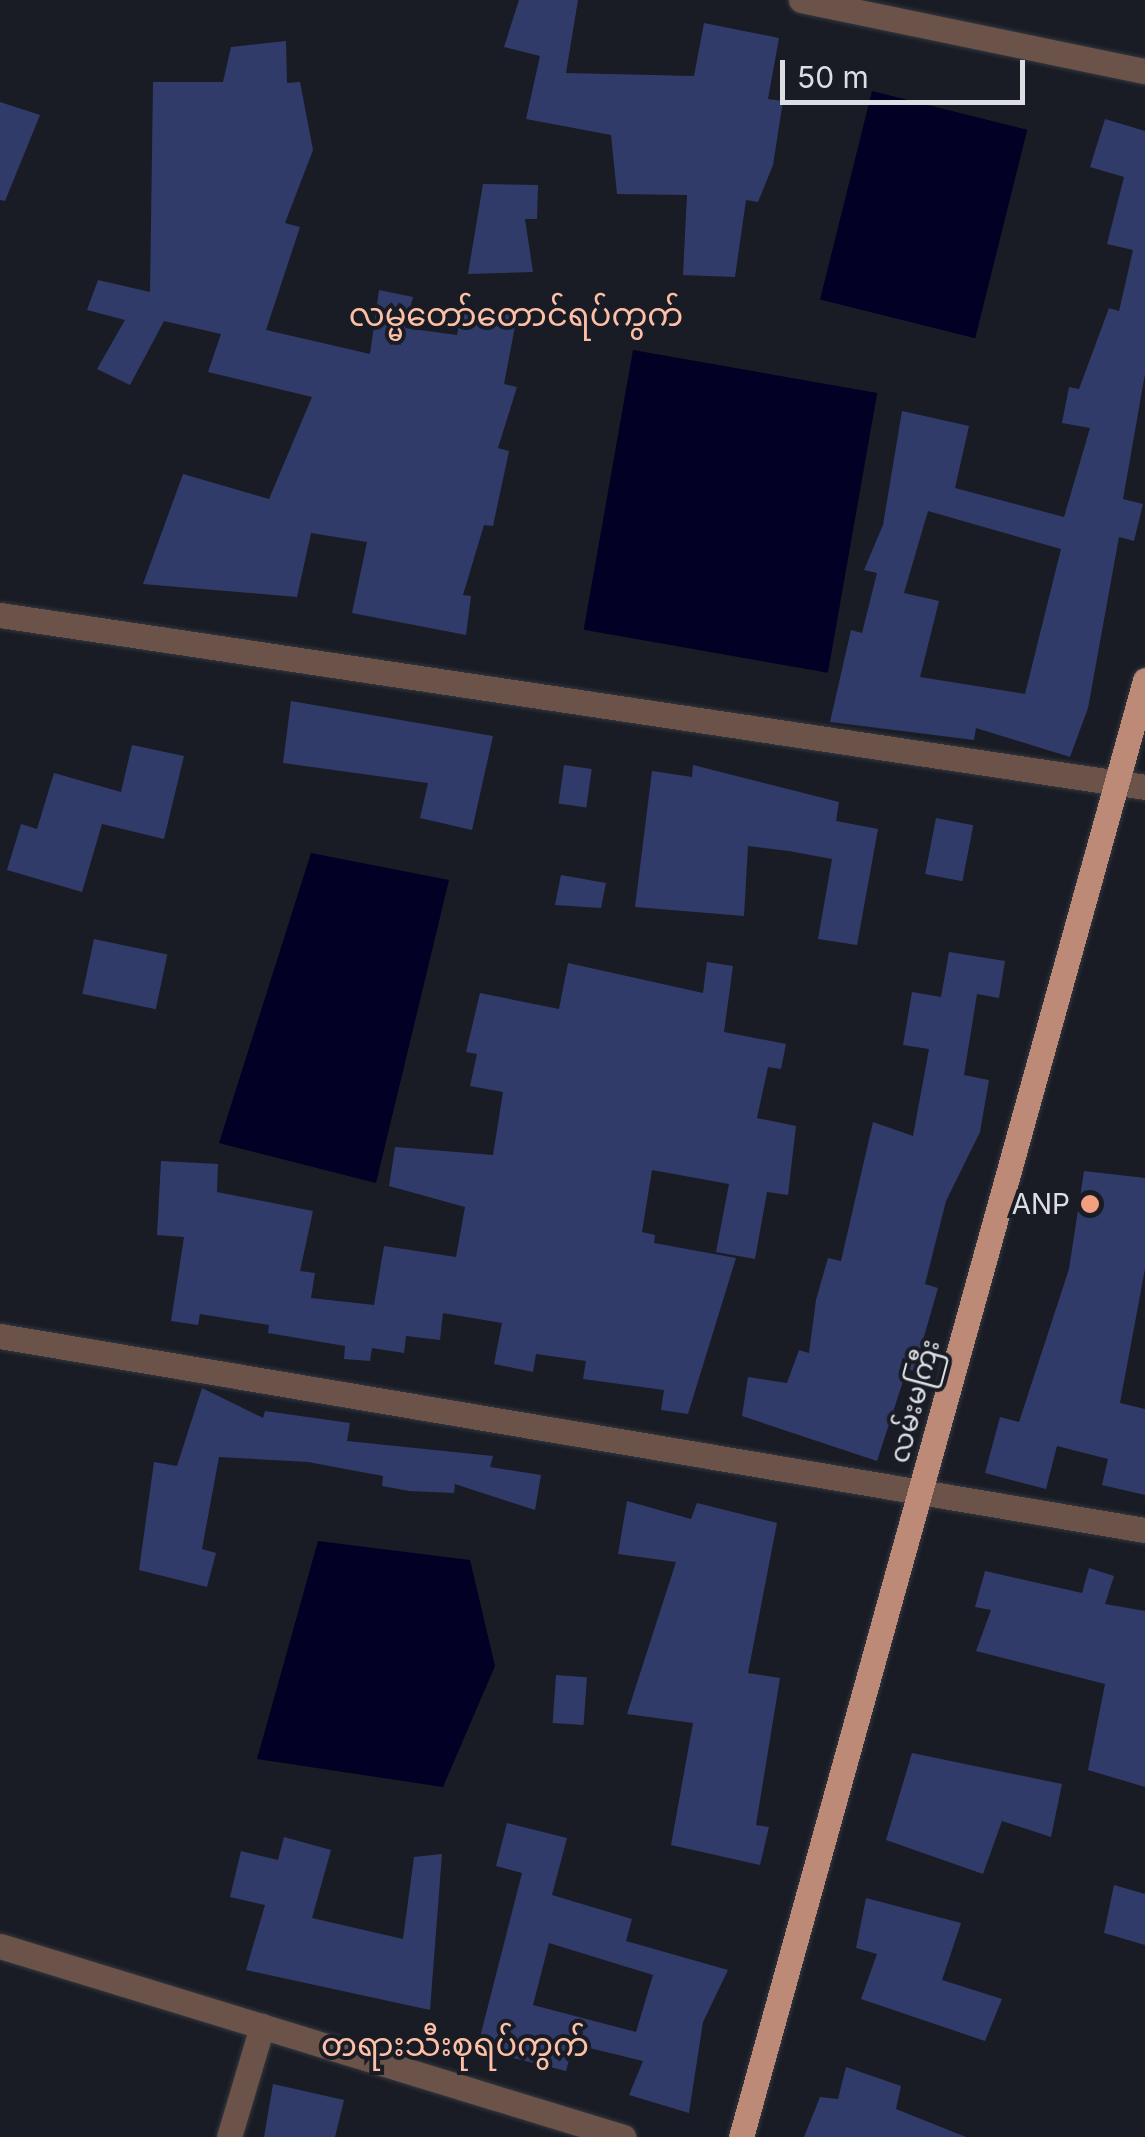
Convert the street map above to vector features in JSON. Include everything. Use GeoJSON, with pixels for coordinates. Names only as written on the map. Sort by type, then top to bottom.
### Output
{"type":"FeatureCollection","features":[{"type":"Feature","properties":{"kind":"main road","name":"လမ်းမကြီး"},"geometry":{"type":"LineString","coordinates":[[741,2137],[1145,680]]}},
{"type":"Feature","properties":{"kind":"street"},"geometry":{"type":"LineString","coordinates":[[801,0],[1145,71]]}},
{"type":"Feature","properties":{"kind":"street"},"geometry":{"type":"LineString","coordinates":[[0,614],[1145,787]]}},
{"type":"Feature","properties":{"kind":"street"},"geometry":{"type":"LineString","coordinates":[[0,1336],[921,1489],[1145,1530]]}},
{"type":"Feature","properties":{"kind":"street"},"geometry":{"type":"LineString","coordinates":[[0,1946],[623,2137]]}},
{"type":"Feature","properties":{"kind":"street"},"geometry":{"type":"LineString","coordinates":[[229,2137],[262,2026]]}},
{"type":"Feature","properties":{"kind":"water"},"geometry":{"type":"Polygon","coordinates":[[[872,91],[1027,130],[975,338],[820,300],[872,91]]]}},
{"type":"Feature","properties":{"kind":"water"},"geometry":{"type":"Polygon","coordinates":[[[633,350],[877,393],[828,673],[584,630],[633,350]]]}},
{"type":"Feature","properties":{"kind":"water"},"geometry":{"type":"Polygon","coordinates":[[[311,853],[449,880],[376,1183],[219,1143],[311,853]]]}},
{"type":"Feature","properties":{"kind":"water"},"geometry":{"type":"Polygon","coordinates":[[[318,1541],[470,1560],[495,1666],[443,1787],[257,1759],[318,1541]]]}},
{"type":"Feature","properties":{"kind":"building"},"geometry":{"type":"Polygon","coordinates":[[[519,0],[578,0],[566,73],[694,76],[704,23],[779,38],[768,99],[783,101],[773,165],[758,202],[746,200],[735,277],[683,275],[687,195],[617,194],[611,135],[526,119],[540,56],[504,47],[519,0]]]}},
{"type":"Feature","properties":{"kind":"building"},"geometry":{"type":"Polygon","coordinates":[[[286,41],[287,83],[300,82],[313,150],[285,223],[300,227],[266,330],[370,354],[379,290],[413,297],[405,328],[457,335],[462,306],[517,316],[504,384],[517,387],[498,448],[509,451],[493,526],[484,525],[463,595],[471,596],[466,635],[352,613],[367,542],[311,533],[297,597],[143,584],[183,474],[269,499],[312,397],[208,372],[221,334],[164,321],[130,385],[97,369],[125,320],[87,310],[98,280],[150,292],[153,82],[223,82],[231,47],[286,41]]]}},
{"type":"Feature","properties":{"kind":"building"},"geometry":{"type":"Polygon","coordinates":[[[0,102],[40,115],[5,201],[0,200],[0,102]]]}},
{"type":"Feature","properties":{"kind":"building"},"geometry":{"type":"Polygon","coordinates":[[[1105,119],[1145,131],[1145,374],[1123,499],[1143,504],[1134,541],[1119,537],[1088,708],[1070,757],[976,728],[974,740],[830,722],[851,630],[862,633],[877,573],[864,570],[883,525],[902,411],[969,426],[955,488],[1064,517],[1090,428],[1062,423],[1069,387],[1079,389],[1109,308],[1119,311],[1133,250],[1107,244],[1124,177],[1090,167],[1105,119]],[[928,511],[904,593],[939,601],[920,677],[1025,694],[1061,549],[928,511]]]}},
{"type":"Feature","properties":{"kind":"building"},"geometry":{"type":"Polygon","coordinates":[[[483,184],[538,185],[537,219],[525,219],[533,272],[468,274],[483,184]]]}},
{"type":"Feature","properties":{"kind":"building"},"geometry":{"type":"Polygon","coordinates":[[[291,701],[493,736],[472,830],[420,818],[428,783],[283,763],[291,701]]]}},
{"type":"Feature","properties":{"kind":"building"},"geometry":{"type":"Polygon","coordinates":[[[132,745],[184,756],[164,839],[102,824],[82,892],[7,870],[21,824],[37,829],[54,773],[121,792],[132,745]]]}},
{"type":"Feature","properties":{"kind":"building"},"geometry":{"type":"Polygon","coordinates":[[[564,765],[592,769],[586,808],[559,804],[564,765]]]}},
{"type":"Feature","properties":{"kind":"building"},"geometry":{"type":"Polygon","coordinates":[[[693,765],[839,802],[836,821],[878,829],[857,945],[818,939],[832,859],[789,851],[748,846],[744,916],[635,907],[652,771],[692,777],[693,765]]]}},
{"type":"Feature","properties":{"kind":"building"},"geometry":{"type":"Polygon","coordinates":[[[936,818],[973,825],[962,881],[925,874],[936,818]]]}},
{"type":"Feature","properties":{"kind":"building"},"geometry":{"type":"Polygon","coordinates":[[[561,875],[606,883],[601,908],[555,905],[561,875]]]}},
{"type":"Feature","properties":{"kind":"building"},"geometry":{"type":"Polygon","coordinates":[[[94,939],[167,955],[156,1009],[82,994],[94,939]]]}},
{"type":"Feature","properties":{"kind":"building"},"geometry":{"type":"Polygon","coordinates":[[[949,952],[1005,961],[999,998],[977,994],[964,1075],[989,1080],[980,1132],[946,1201],[925,1284],[938,1288],[914,1371],[907,1369],[877,1461],[742,1416],[748,1377],[787,1383],[799,1350],[809,1353],[816,1300],[828,1258],[841,1261],[873,1122],[913,1136],[929,1049],[903,1045],[912,992],[941,997],[949,952]]]}},
{"type":"Feature","properties":{"kind":"building"},"geometry":{"type":"Polygon","coordinates":[[[707,962],[733,966],[724,1032],[786,1044],[781,1069],[768,1067],[757,1118],[796,1126],[788,1195],[767,1192],[755,1259],[716,1252],[729,1184],[652,1170],[642,1232],[655,1235],[654,1243],[736,1258],[688,1414],[661,1410],[664,1390],[583,1379],[586,1361],[536,1354],[533,1372],[494,1364],[502,1323],[443,1313],[440,1340],[406,1336],[404,1353],[372,1348],[370,1361],[344,1359],[345,1346],[268,1333],[269,1325],[200,1314],[198,1325],[171,1321],[184,1237],[157,1235],[161,1161],[218,1164],[217,1192],[313,1211],[300,1271],[315,1273],[311,1298],[374,1305],[384,1246],[456,1257],[465,1207],[389,1186],[395,1147],[493,1155],[503,1092],[470,1086],[477,1054],[466,1052],[480,993],[559,1009],[568,963],[703,993],[707,962]]]}},
{"type":"Feature","properties":{"kind":"building"},"geometry":{"type":"Polygon","coordinates":[[[1084,1171],[1145,1178],[1145,1269],[1120,1403],[1145,1409],[1145,1495],[1102,1485],[1108,1459],[1057,1446],[1046,1489],[985,1473],[1000,1417],[1019,1422],[1069,1269],[1084,1171]]]}},
{"type":"Feature","properties":{"kind":"building"},"geometry":{"type":"Polygon","coordinates":[[[202,1388],[263,1418],[265,1411],[350,1423],[347,1441],[493,1456],[490,1467],[541,1475],[535,1510],[455,1484],[454,1493],[409,1491],[382,1486],[383,1476],[308,1462],[219,1457],[202,1549],[216,1553],[207,1587],[139,1570],[154,1462],[177,1466],[202,1388]]]}},
{"type":"Feature","properties":{"kind":"building"},"geometry":{"type":"Polygon","coordinates":[[[627,1501],[691,1519],[697,1503],[777,1523],[748,1673],[780,1678],[756,1825],[769,1827],[760,1865],[671,1845],[693,1723],[627,1714],[676,1562],[618,1554],[627,1501]]]}},
{"type":"Feature","properties":{"kind":"building"},"geometry":{"type":"Polygon","coordinates":[[[1089,1568],[1114,1576],[1105,1604],[1145,1611],[1145,1787],[1088,1770],[1105,1684],[976,1651],[991,1610],[975,1607],[985,1571],[1082,1593],[1089,1568]]]}},
{"type":"Feature","properties":{"kind":"building"},"geometry":{"type":"Polygon","coordinates":[[[556,1675],[587,1677],[584,1725],[553,1723],[556,1675]]]}},
{"type":"Feature","properties":{"kind":"building"},"geometry":{"type":"Polygon","coordinates":[[[912,1753],[1062,1784],[1051,1837],[1002,1821],[983,1874],[886,1840],[912,1753]]]}},
{"type":"Feature","properties":{"kind":"building"},"geometry":{"type":"Polygon","coordinates":[[[507,1823],[567,1838],[552,1895],[632,1919],[626,1941],[728,1970],[703,2022],[689,2113],[629,2095],[643,2061],[573,2044],[566,2071],[477,2049],[522,1873],[496,1866],[507,1823]],[[549,1943],[533,2005],[636,2032],[653,1975],[549,1943]]]}},
{"type":"Feature","properties":{"kind":"building"},"geometry":{"type":"Polygon","coordinates":[[[284,1837],[331,1850],[312,1918],[403,1939],[414,1857],[442,1854],[430,2010],[246,1970],[265,1905],[230,1897],[241,1851],[278,1860],[284,1837]]]}},
{"type":"Feature","properties":{"kind":"building"},"geometry":{"type":"Polygon","coordinates":[[[1114,1885],[1145,1894],[1145,1945],[1104,1933],[1114,1885]]]}},
{"type":"Feature","properties":{"kind":"building"},"geometry":{"type":"Polygon","coordinates":[[[866,1898],[961,1923],[942,1980],[1002,1999],[985,2041],[861,1999],[877,1954],[856,1948],[866,1898]]]}},
{"type":"Feature","properties":{"kind":"building"},"geometry":{"type":"Polygon","coordinates":[[[846,2067],[901,2086],[896,2109],[966,2137],[804,2137],[820,2097],[838,2099],[846,2067]]]}},
{"type":"Feature","properties":{"kind":"building"},"geometry":{"type":"Polygon","coordinates":[[[273,2084],[344,2100],[335,2137],[264,2137],[273,2084]]]}},
{"type":"Feature","properties":{"kind":"place","name":"ANP"},"geometry":{"type":"Point","coordinates":[1090,1204]}},
{"type":"Feature","properties":{"kind":"district","name":"လမ္မတော်တောင်ရပ်ကွက်"},"geometry":{"type":"Point","coordinates":[516,315]}},
{"type":"Feature","properties":{"kind":"district","name":"တရားသီးစုရပ်ကွက်"},"geometry":{"type":"Point","coordinates":[455,2045]}}]}
